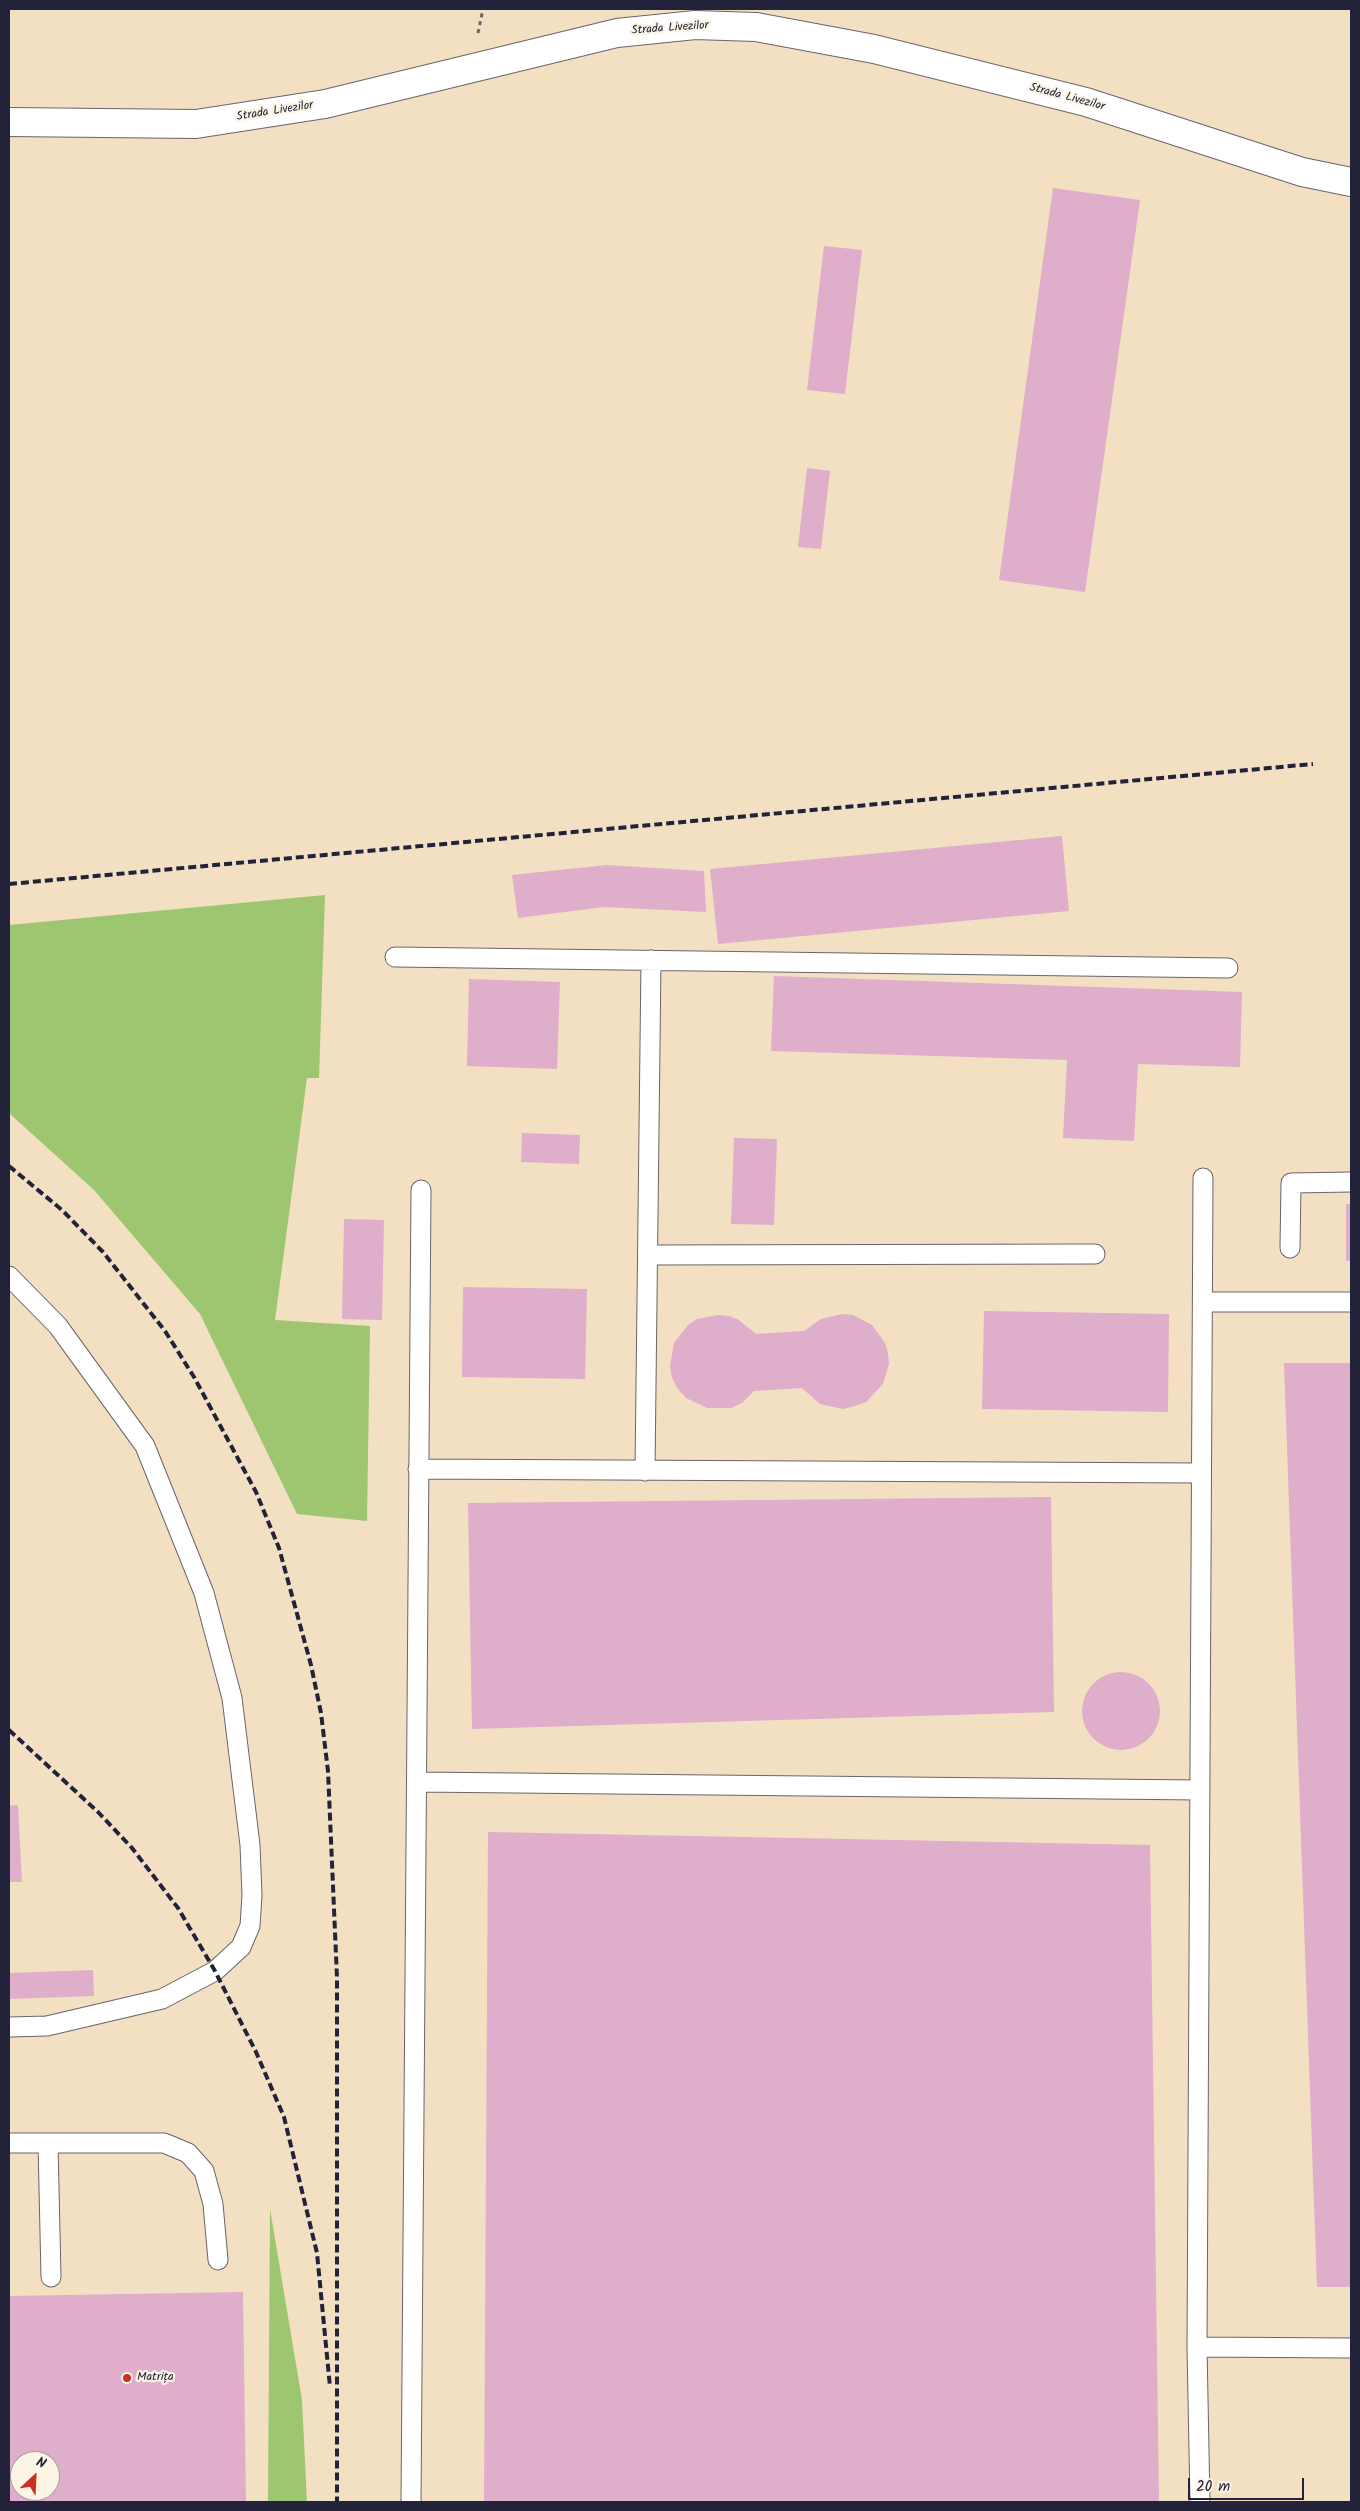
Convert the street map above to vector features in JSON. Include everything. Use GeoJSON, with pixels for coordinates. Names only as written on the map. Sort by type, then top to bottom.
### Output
{"type":"FeatureCollection","features":[{"type":"Feature","properties":{"kind":"street","name":"Strada Livezilor"},"geometry":{"type":"LineString","coordinates":[[9,122],[196,124],[326,104],[617,32],[695,25],[739,26],[756,27],[874,49],[1086,102],[1302,172],[1351,182]]}},
{"type":"Feature","properties":{"kind":"lane"},"geometry":{"type":"LineString","coordinates":[[395,957],[1228,968]]}},
{"type":"Feature","properties":{"kind":"lane"},"geometry":{"type":"LineString","coordinates":[[645,1471],[651,960]]}},
{"type":"Feature","properties":{"kind":"lane"},"geometry":{"type":"LineString","coordinates":[[1200,2502],[1196,2347],[1203,1178]]}},
{"type":"Feature","properties":{"kind":"lane"},"geometry":{"type":"LineString","coordinates":[[1290,1248],[1291,1183],[1351,1182]]}},
{"type":"Feature","properties":{"kind":"lane"},"geometry":{"type":"LineString","coordinates":[[411,2502],[421,1190]]}},
{"type":"Feature","properties":{"kind":"lane"},"geometry":{"type":"LineString","coordinates":[[648,1255],[1095,1254]]}},
{"type":"Feature","properties":{"kind":"lane"},"geometry":{"type":"LineString","coordinates":[[9,1276],[58,1326],[145,1446],[204,1593],[232,1698],[250,1845],[252,1895],[250,1926],[241,1947],[215,1971],[162,1999],[47,2026],[9,2027]]}},
{"type":"Feature","properties":{"kind":"lane"},"geometry":{"type":"LineString","coordinates":[[1202,1302],[1351,1302]]}},
{"type":"Feature","properties":{"kind":"lane"},"geometry":{"type":"LineString","coordinates":[[418,1469],[1202,1473]]}},
{"type":"Feature","properties":{"kind":"lane"},"geometry":{"type":"LineString","coordinates":[[417,1782],[1200,1790]]}},
{"type":"Feature","properties":{"kind":"lane"},"geometry":{"type":"LineString","coordinates":[[9,2143],[164,2143],[188,2153],[204,2171],[213,2204],[218,2260]]}},
{"type":"Feature","properties":{"kind":"lane"},"geometry":{"type":"LineString","coordinates":[[48,2143],[51,2278]]}},
{"type":"Feature","properties":{"kind":"lane"},"geometry":{"type":"LineString","coordinates":[[1196,2347],[1351,2348]]}},
{"type":"Feature","properties":{"kind":"green space"},"geometry":{"type":"Polygon","coordinates":[[[325,895],[319,1078],[307,1078],[275,1320],[370,1326],[367,1521],[297,1514],[200,1314],[94,1190],[9,1113],[9,925],[325,895]]]}},
{"type":"Feature","properties":{"kind":"green space"},"geometry":{"type":"Polygon","coordinates":[[[270,2209],[302,2400],[307,2502],[268,2502],[270,2209]]]}},
{"type":"Feature","properties":{"kind":"building"},"geometry":{"type":"Polygon","coordinates":[[[1053,188],[1140,200],[1085,592],[999,580],[1053,188]]]}},
{"type":"Feature","properties":{"kind":"building"},"geometry":{"type":"Polygon","coordinates":[[[824,246],[862,250],[845,394],[807,390],[824,246]]]}},
{"type":"Feature","properties":{"kind":"building"},"geometry":{"type":"Polygon","coordinates":[[[807,468],[830,471],[821,549],[798,547],[807,468]]]}},
{"type":"Feature","properties":{"kind":"building"},"geometry":{"type":"Polygon","coordinates":[[[1062,836],[1069,911],[718,944],[710,869],[1062,836]]]}},
{"type":"Feature","properties":{"kind":"building"},"geometry":{"type":"Polygon","coordinates":[[[607,865],[704,871],[706,912],[604,907],[518,918],[512,875],[607,865]]]}},
{"type":"Feature","properties":{"kind":"building"},"geometry":{"type":"Polygon","coordinates":[[[774,976],[1242,992],[1240,1067],[1138,1064],[1134,1141],[1063,1138],[1067,1060],[771,1051],[774,976]]]}},
{"type":"Feature","properties":{"kind":"building"},"geometry":{"type":"Polygon","coordinates":[[[469,979],[560,982],[557,1069],[467,1066],[469,979]]]}},
{"type":"Feature","properties":{"kind":"building"},"geometry":{"type":"Polygon","coordinates":[[[522,1133],[580,1135],[579,1164],[521,1162],[522,1133]]]}},
{"type":"Feature","properties":{"kind":"building"},"geometry":{"type":"Polygon","coordinates":[[[734,1138],[777,1139],[774,1225],[731,1224],[734,1138]]]}},
{"type":"Feature","properties":{"kind":"building"},"geometry":{"type":"Polygon","coordinates":[[[1346,1204],[1351,1204],[1351,1261],[1346,1261],[1346,1204]]]}},
{"type":"Feature","properties":{"kind":"building"},"geometry":{"type":"Polygon","coordinates":[[[344,1219],[384,1220],[382,1320],[342,1319],[344,1219]]]}},
{"type":"Feature","properties":{"kind":"building"},"geometry":{"type":"Polygon","coordinates":[[[463,1287],[587,1289],[585,1379],[462,1377],[463,1287]]]}},
{"type":"Feature","properties":{"kind":"building"},"geometry":{"type":"Polygon","coordinates":[[[984,1311],[1169,1314],[1168,1412],[982,1409],[984,1311]]]}},
{"type":"Feature","properties":{"kind":"building"},"geometry":{"type":"Polygon","coordinates":[[[842,1314],[853,1315],[872,1325],[885,1343],[888,1353],[889,1364],[883,1384],[866,1402],[843,1409],[820,1404],[802,1388],[754,1391],[742,1403],[731,1408],[707,1408],[686,1398],[672,1378],[670,1366],[674,1343],[688,1325],[697,1319],[718,1315],[729,1316],[739,1320],[756,1334],[804,1331],[821,1319],[842,1314]]]}},
{"type":"Feature","properties":{"kind":"building"},"geometry":{"type":"Polygon","coordinates":[[[1284,1363],[1351,1363],[1351,2287],[1317,2287],[1284,1363]]]}},
{"type":"Feature","properties":{"kind":"building"},"geometry":{"type":"Polygon","coordinates":[[[1051,1497],[1054,1712],[472,1729],[468,1503],[1051,1497]]]}},
{"type":"Feature","properties":{"kind":"building"},"geometry":{"type":"Polygon","coordinates":[[[1113,1672],[1129,1672],[1143,1678],[1154,1689],[1160,1703],[1160,1719],[1154,1733],[1143,1744],[1129,1750],[1113,1750],[1099,1744],[1088,1733],[1082,1719],[1082,1703],[1088,1689],[1099,1678],[1113,1672]]]}},
{"type":"Feature","properties":{"kind":"building"},"geometry":{"type":"Polygon","coordinates":[[[18,1805],[22,1882],[9,1882],[9,1806],[18,1805]]]}},
{"type":"Feature","properties":{"kind":"building"},"geometry":{"type":"Polygon","coordinates":[[[488,1832],[1150,1845],[1159,2502],[484,2502],[488,1832]]]}},
{"type":"Feature","properties":{"kind":"building"},"geometry":{"type":"Polygon","coordinates":[[[93,1970],[94,1996],[9,1999],[9,1973],[93,1970]]]}},
{"type":"Feature","properties":{"kind":"building","name":"Matrița"},"geometry":{"type":"Polygon","coordinates":[[[243,2292],[246,2502],[9,2502],[9,2296],[243,2292]]]}},
{"type":"Feature","properties":{"kind":"railway"},"geometry":{"type":"LineString","coordinates":[[9,884],[1313,764]]}},
{"type":"Feature","properties":{"kind":"railway"},"geometry":{"type":"LineString","coordinates":[[9,1166],[62,1210],[103,1252],[165,1331],[194,1377],[256,1492],[279,1548],[311,1665],[321,1713],[328,1771],[337,1978],[337,2502]]}},
{"type":"Feature","properties":{"kind":"railway"},"geometry":{"type":"LineString","coordinates":[[9,1730],[98,1812],[132,1848],[178,1908],[215,1971],[256,2052],[284,2117],[317,2253],[330,2387]]}},
{"type":"Feature","properties":{"kind":"place","name":"Matrița"},"geometry":{"type":"Point","coordinates":[127,2378]}}]}
